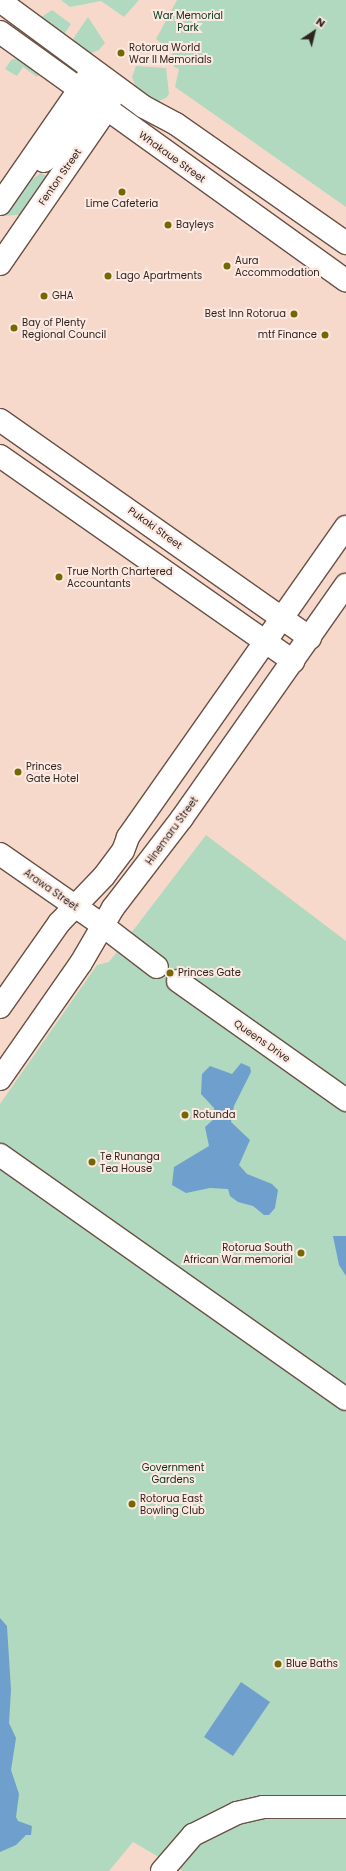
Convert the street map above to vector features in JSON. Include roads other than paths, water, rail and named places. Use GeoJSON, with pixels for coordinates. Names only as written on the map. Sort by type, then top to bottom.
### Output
{"type":"FeatureCollection","features":[{"type":"Feature","properties":{"kind":"street"},"geometry":{"type":"LineString","coordinates":[[0,1],[144,107],[176,124],[346,243]]}},
{"type":"Feature","properties":{"kind":"street","name":"Whakaue Street"},"geometry":{"type":"LineString","coordinates":[[0,32],[346,281]]}},
{"type":"Feature","properties":{"kind":"street","name":"Fenton Street"},"geometry":{"type":"LineString","coordinates":[[0,264],[105,79]]}},
{"type":"Feature","properties":{"kind":"street","name":"Fenton Street"},"geometry":{"type":"LineString","coordinates":[[0,204],[14,184],[93,99],[105,79]]}},
{"type":"Feature","properties":{"kind":"street","name":"Pukaki Street"},"geometry":{"type":"LineString","coordinates":[[0,420],[310,638]]}},
{"type":"Feature","properties":{"kind":"street"},"geometry":{"type":"LineString","coordinates":[[0,456],[293,662]]}},
{"type":"Feature","properties":{"kind":"street"},"geometry":{"type":"LineString","coordinates":[[0,1007],[59,923],[104,876],[123,850],[128,837],[346,527]]}},
{"type":"Feature","properties":{"kind":"street","name":"Hinemaru Street"},"geometry":{"type":"LineString","coordinates":[[0,1079],[81,963],[102,925],[182,818],[346,585]]}},
{"type":"Feature","properties":{"kind":"street","name":"Arawa Street"},"geometry":{"type":"LineString","coordinates":[[0,854],[102,925]]}},
{"type":"Feature","properties":{"kind":"street"},"geometry":{"type":"LineString","coordinates":[[102,925],[156,967]]}},
{"type":"Feature","properties":{"kind":"street","name":"Queens Drive"},"geometry":{"type":"LineString","coordinates":[[178,981],[346,1100]]}},
{"type":"Feature","properties":{"kind":"street"},"geometry":{"type":"LineString","coordinates":[[0,1155],[346,1399]]}},
{"type":"Feature","properties":{"kind":"street"},"geometry":{"type":"LineString","coordinates":[[162,1871],[193,1835],[237,1813],[263,1807],[346,1807]]}},
{"type":"Feature","properties":{"kind":"water"},"geometry":{"type":"Polygon","coordinates":[[[241,1063],[250,1067],[251,1072],[234,1106],[231,1122],[250,1140],[239,1165],[247,1174],[272,1184],[278,1190],[275,1208],[269,1215],[264,1215],[253,1206],[238,1202],[230,1196],[228,1189],[210,1188],[186,1193],[172,1185],[174,1167],[209,1146],[205,1127],[215,1118],[214,1108],[201,1094],[202,1074],[210,1066],[232,1074],[241,1063]]]}},
{"type":"Feature","properties":{"kind":"water"},"geometry":{"type":"Polygon","coordinates":[[[333,1236],[346,1236],[346,1276],[339,1265],[333,1236]]]}},
{"type":"Feature","properties":{"kind":"water"},"geometry":{"type":"Polygon","coordinates":[[[0,1618],[7,1626],[11,1690],[9,1723],[16,1738],[11,1770],[19,1794],[16,1817],[18,1821],[32,1826],[31,1835],[26,1835],[16,1845],[0,1852],[0,1618]]]}},
{"type":"Feature","properties":{"kind":"water"},"geometry":{"type":"Polygon","coordinates":[[[241,1682],[270,1702],[233,1756],[204,1737],[241,1682]]]}},
{"type":"Feature","properties":{"kind":"place","name":"Rotorua World War II Memorials"},"geometry":{"type":"Point","coordinates":[121,53]}},
{"type":"Feature","properties":{"kind":"place","name":"Lime Cafeteria"},"geometry":{"type":"Point","coordinates":[122,192]}},
{"type":"Feature","properties":{"kind":"place","name":"Bayleys"},"geometry":{"type":"Point","coordinates":[168,225]}},
{"type":"Feature","properties":{"kind":"place","name":"Aura Accommodation"},"geometry":{"type":"Point","coordinates":[227,266]}},
{"type":"Feature","properties":{"kind":"place","name":"Lago Apartments"},"geometry":{"type":"Point","coordinates":[108,276]}},
{"type":"Feature","properties":{"kind":"place","name":"GHA"},"geometry":{"type":"Point","coordinates":[44,296]}},
{"type":"Feature","properties":{"kind":"place","name":"Best Inn Rotorua"},"geometry":{"type":"Point","coordinates":[294,314]}},
{"type":"Feature","properties":{"kind":"place","name":"Bay of Plenty Regional Council"},"geometry":{"type":"Point","coordinates":[14,328]}},
{"type":"Feature","properties":{"kind":"place","name":"mtf Finance"},"geometry":{"type":"Point","coordinates":[325,335]}},
{"type":"Feature","properties":{"kind":"place","name":"True North Chartered Accountants"},"geometry":{"type":"Point","coordinates":[59,577]}},
{"type":"Feature","properties":{"kind":"place","name":"Princes Gate Hotel"},"geometry":{"type":"Point","coordinates":[18,772]}},
{"type":"Feature","properties":{"kind":"place","name":"Princes Gate"},"geometry":{"type":"Point","coordinates":[170,973]}},
{"type":"Feature","properties":{"kind":"place","name":"Rotunda"},"geometry":{"type":"Point","coordinates":[185,1115]}},
{"type":"Feature","properties":{"kind":"place","name":"Te Runanga Tea House"},"geometry":{"type":"Point","coordinates":[92,1162]}},
{"type":"Feature","properties":{"kind":"place","name":"Rotorua South African War memorial"},"geometry":{"type":"Point","coordinates":[301,1253]}},
{"type":"Feature","properties":{"kind":"place","name":"Rotorua East Bowling Club"},"geometry":{"type":"Point","coordinates":[132,1504]}},
{"type":"Feature","properties":{"kind":"place","name":"Blue Baths"},"geometry":{"type":"Point","coordinates":[278,1664]}},
{"type":"Feature","properties":{"kind":"park label","name":"War Memorial Park"},"geometry":{"type":"Point","coordinates":[188,20]}},
{"type":"Feature","properties":{"kind":"park label","name":"Government Gardens"},"geometry":{"type":"Point","coordinates":[173,1472]}}]}
